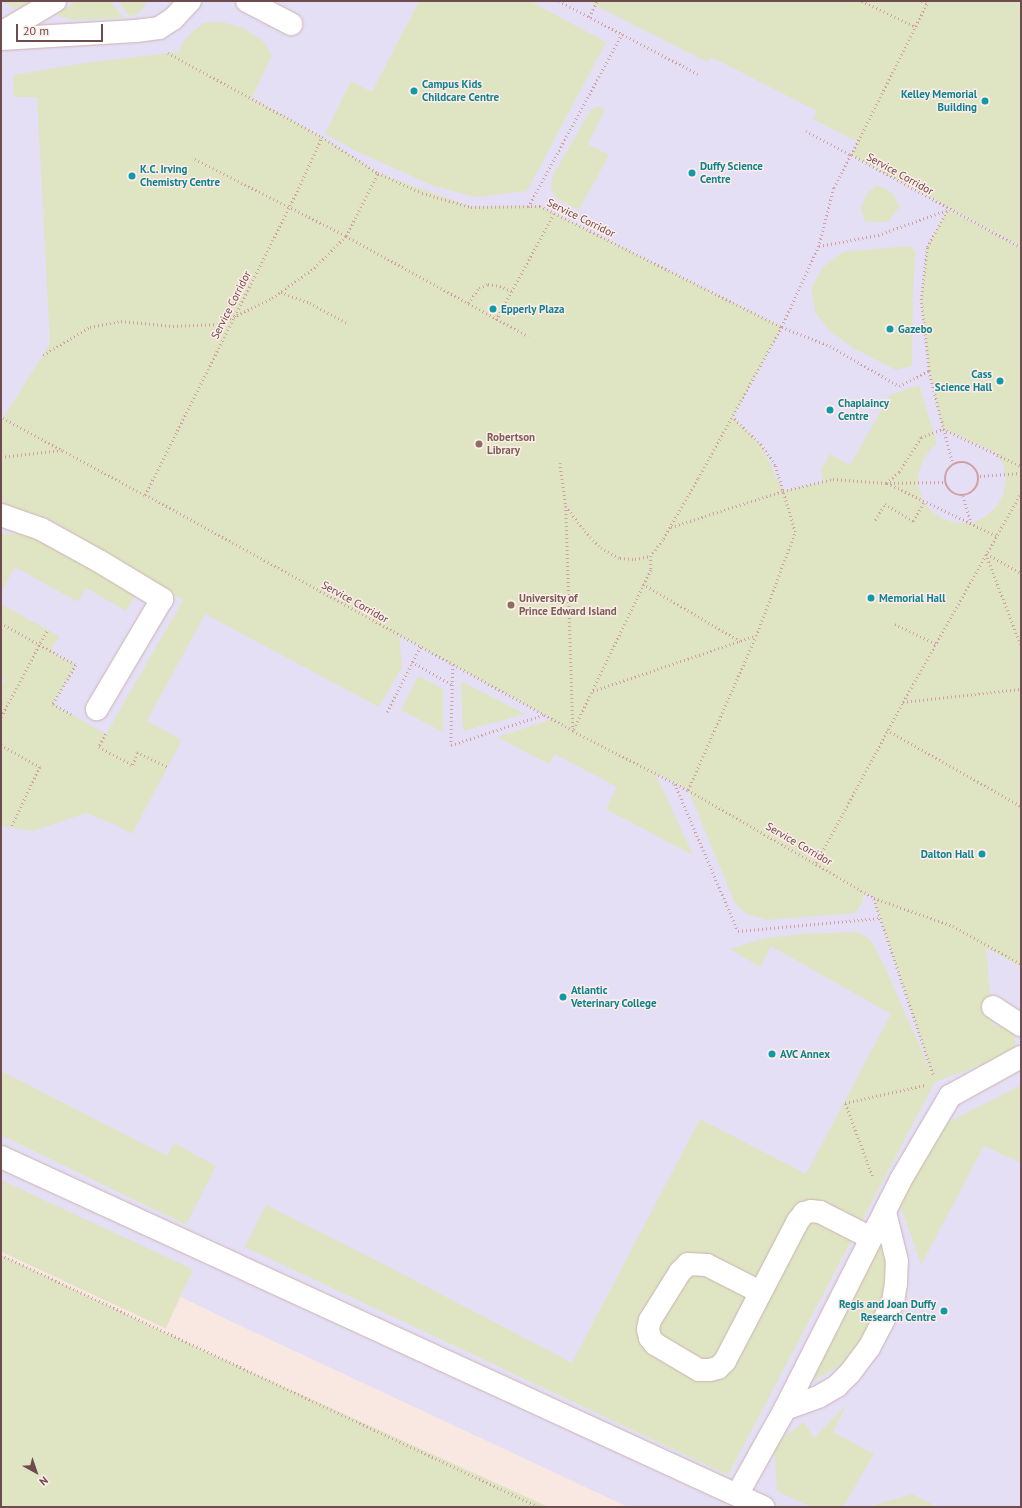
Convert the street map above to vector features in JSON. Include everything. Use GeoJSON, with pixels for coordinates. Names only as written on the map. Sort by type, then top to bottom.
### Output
{"type":"FeatureCollection","features":[{"type":"Feature","properties":{"kind":"street"},"geometry":{"type":"LineString","coordinates":[[1,33],[54,1]]}},
{"type":"Feature","properties":{"kind":"street"},"geometry":{"type":"LineString","coordinates":[[1,39],[136,31],[159,28],[173,20],[190,1]]}},
{"type":"Feature","properties":{"kind":"street"},"geometry":{"type":"LineString","coordinates":[[247,1],[292,24]]}},
{"type":"Feature","properties":{"kind":"street"},"geometry":{"type":"LineString","coordinates":[[1,515],[41,529],[99,561],[162,599],[98,720]]}},
{"type":"Feature","properties":{"kind":"street"},"geometry":{"type":"LineString","coordinates":[[993,1007],[1021,1024]]}},
{"type":"Feature","properties":{"kind":"street"},"geometry":{"type":"LineString","coordinates":[[737,1495],[785,1409],[900,1181],[950,1096],[1021,1057]]}},
{"type":"Feature","properties":{"kind":"street"},"geometry":{"type":"LineString","coordinates":[[1,1157],[763,1507]]}},
{"type":"Feature","properties":{"kind":"street"},"geometry":{"type":"LineString","coordinates":[[760,1292],[707,1265],[688,1264],[680,1272],[650,1320],[648,1329],[650,1338],[655,1344],[699,1370],[718,1368],[725,1361],[760,1292],[798,1221],[804,1213],[811,1211],[820,1212],[871,1238]]}},
{"type":"Feature","properties":{"kind":"street"},"geometry":{"type":"LineString","coordinates":[[785,1409],[820,1396],[837,1386],[869,1348],[893,1302],[896,1284],[897,1261],[885,1212]]}},
{"type":"Feature","properties":{"kind":"path"},"geometry":{"type":"LineString","coordinates":[[559,1],[700,75]]}},
{"type":"Feature","properties":{"kind":"path"},"geometry":{"type":"LineString","coordinates":[[589,17],[597,1]]}},
{"type":"Feature","properties":{"kind":"path"},"geometry":{"type":"LineString","coordinates":[[862,1],[916,27]]}},
{"type":"Feature","properties":{"kind":"path"},"geometry":{"type":"LineString","coordinates":[[806,131],[851,155],[928,2],[922,1]]}},
{"type":"Feature","properties":{"kind":"path"},"geometry":{"type":"LineString","coordinates":[[528,207],[622,34]]}},
{"type":"Feature","properties":{"kind":"path"},"geometry":{"type":"LineString","coordinates":[[164,50],[322,137]]}},
{"type":"Feature","properties":{"kind":"path","name":"Service Corridor"},"geometry":{"type":"LineString","coordinates":[[782,327],[540,206],[471,207],[422,193],[378,173],[322,137],[290,206],[145,495],[543,715],[688,790],[874,898],[953,926],[1021,964]]}},
{"type":"Feature","properties":{"kind":"path","name":"Service Corridor"},"geometry":{"type":"LineString","coordinates":[[573,731],[650,570],[651,556],[671,527],[782,327],[819,246],[834,188],[851,155],[1021,248]]}},
{"type":"Feature","properties":{"kind":"path"},"geometry":{"type":"LineString","coordinates":[[195,159],[290,206],[496,320],[528,336]]}},
{"type":"Feature","properties":{"kind":"path"},"geometry":{"type":"LineString","coordinates":[[43,355],[90,327],[121,321],[173,326],[219,324],[272,298],[314,268],[346,236],[378,173]]}},
{"type":"Feature","properties":{"kind":"path"},"geometry":{"type":"LineString","coordinates":[[819,246],[878,236],[948,209]]}},
{"type":"Feature","properties":{"kind":"path"},"geometry":{"type":"LineString","coordinates":[[948,209],[927,247],[921,300],[929,371],[953,464]]}},
{"type":"Feature","properties":{"kind":"path"},"geometry":{"type":"LineString","coordinates":[[496,320],[554,213]]}},
{"type":"Feature","properties":{"kind":"path"},"geometry":{"type":"LineString","coordinates":[[468,304],[479,288],[488,284],[500,286],[512,291]]}},
{"type":"Feature","properties":{"kind":"path"},"geometry":{"type":"LineString","coordinates":[[280,292],[310,303],[349,324]]}},
{"type":"Feature","properties":{"kind":"path"},"geometry":{"type":"LineString","coordinates":[[782,327],[830,346],[899,386],[929,371]]}},
{"type":"Feature","properties":{"kind":"path"},"geometry":{"type":"LineString","coordinates":[[688,790],[756,636],[795,532],[775,466],[761,445],[732,417]]}},
{"type":"Feature","properties":{"kind":"path"},"geometry":{"type":"LineString","coordinates":[[3,418],[145,495]]}},
{"type":"Feature","properties":{"kind":"path"},"geometry":{"type":"LineString","coordinates":[[886,483],[899,472],[921,437],[943,429],[1021,466]]}},
{"type":"Feature","properties":{"kind":"path"},"geometry":{"type":"LineString","coordinates":[[1,457],[62,450]]}},
{"type":"Feature","properties":{"kind":"path"},"geometry":{"type":"LineString","coordinates":[[958,461],[970,463],[974,466],[980,476],[977,488],[974,492],[963,496],[952,493],[945,482],[946,472],[958,461]]}},
{"type":"Feature","properties":{"kind":"path"},"geometry":{"type":"LineString","coordinates":[[560,463],[566,506],[573,731]]}},
{"type":"Feature","properties":{"kind":"path"},"geometry":{"type":"LineString","coordinates":[[980,476],[1021,473]]}},
{"type":"Feature","properties":{"kind":"path"},"geometry":{"type":"LineString","coordinates":[[671,527],[783,492],[833,480],[886,483],[945,482]]}},
{"type":"Feature","properties":{"kind":"path"},"geometry":{"type":"LineString","coordinates":[[886,483],[924,502],[972,523],[996,536]]}},
{"type":"Feature","properties":{"kind":"path"},"geometry":{"type":"LineString","coordinates":[[816,863],[902,702],[1021,494]]}},
{"type":"Feature","properties":{"kind":"path"},"geometry":{"type":"LineString","coordinates":[[963,496],[972,523]]}},
{"type":"Feature","properties":{"kind":"path"},"geometry":{"type":"LineString","coordinates":[[875,520],[885,504],[913,521],[924,502]]}},
{"type":"Feature","properties":{"kind":"path"},"geometry":{"type":"LineString","coordinates":[[566,506],[585,531],[601,548],[620,558],[635,559],[651,556]]}},
{"type":"Feature","properties":{"kind":"path"},"geometry":{"type":"LineString","coordinates":[[986,554],[1021,573]]}},
{"type":"Feature","properties":{"kind":"path"},"geometry":{"type":"LineString","coordinates":[[986,554],[1021,645]]}},
{"type":"Feature","properties":{"kind":"path"},"geometry":{"type":"LineString","coordinates":[[643,584],[740,641]]}},
{"type":"Feature","properties":{"kind":"path"},"geometry":{"type":"LineString","coordinates":[[1,623],[76,665],[53,704],[73,715]]}},
{"type":"Feature","properties":{"kind":"path"},"geometry":{"type":"LineString","coordinates":[[895,624],[936,644]]}},
{"type":"Feature","properties":{"kind":"path"},"geometry":{"type":"LineString","coordinates":[[1,717],[41,645],[47,630]]}},
{"type":"Feature","properties":{"kind":"path"},"geometry":{"type":"LineString","coordinates":[[593,691],[756,636]]}},
{"type":"Feature","properties":{"kind":"path"},"geometry":{"type":"LineString","coordinates":[[387,712],[420,647]]}},
{"type":"Feature","properties":{"kind":"path"},"geometry":{"type":"LineString","coordinates":[[412,662],[453,685]]}},
{"type":"Feature","properties":{"kind":"path"},"geometry":{"type":"LineString","coordinates":[[453,665],[451,745],[543,715]]}},
{"type":"Feature","properties":{"kind":"path"},"geometry":{"type":"LineString","coordinates":[[902,702],[1021,689]]}},
{"type":"Feature","properties":{"kind":"path"},"geometry":{"type":"LineString","coordinates":[[98,720],[106,734]]}},
{"type":"Feature","properties":{"kind":"path"},"geometry":{"type":"LineString","coordinates":[[98,720],[106,734]]}},
{"type":"Feature","properties":{"kind":"path"},"geometry":{"type":"LineString","coordinates":[[887,730],[1021,806]]}},
{"type":"Feature","properties":{"kind":"path"},"geometry":{"type":"LineString","coordinates":[[106,734],[99,748],[133,765],[138,752],[168,767]]}},
{"type":"Feature","properties":{"kind":"path"},"geometry":{"type":"LineString","coordinates":[[1,745],[40,767],[11,828]]}},
{"type":"Feature","properties":{"kind":"path"},"geometry":{"type":"LineString","coordinates":[[674,783],[738,932],[880,918]]}},
{"type":"Feature","properties":{"kind":"path"},"geometry":{"type":"LineString","coordinates":[[874,898],[936,1082]]}},
{"type":"Feature","properties":{"kind":"path"},"geometry":{"type":"LineString","coordinates":[[885,1212],[844,1103],[928,1084]]}},
{"type":"Feature","properties":{"kind":"path"},"geometry":{"type":"LineString","coordinates":[[1,1255],[539,1507]]}},
{"type":"Feature","properties":{"kind":"shaded area","name":"University of Prince Edward Island"},"geometry":{"type":"Polygon","coordinates":[[[1,1],[1021,1],[1021,1507],[628,1507],[224,1318],[1,1209],[1,1]]]}},
{"type":"Feature","properties":{"kind":"green space"},"geometry":{"type":"Polygon","coordinates":[[[2,1],[35,1],[28,5],[14,8],[2,1]]]}},
{"type":"Feature","properties":{"kind":"green space"},"geometry":{"type":"Polygon","coordinates":[[[77,1],[110,1],[124,18],[74,20],[58,16],[59,12],[77,1]]]}},
{"type":"Feature","properties":{"kind":"green space"},"geometry":{"type":"Polygon","coordinates":[[[118,1],[148,1],[140,12],[130,17],[118,1]]]}},
{"type":"Feature","properties":{"kind":"green space"},"geometry":{"type":"Polygon","coordinates":[[[419,1],[530,1],[606,42],[527,191],[476,197],[434,186],[356,151],[325,134],[351,81],[372,92],[419,1]]]}},
{"type":"Feature","properties":{"kind":"green space"},"geometry":{"type":"Polygon","coordinates":[[[587,1],[1021,1],[1021,246],[851,155],[858,142],[813,119],[817,111],[711,57],[707,62],[587,1]]]}},
{"type":"Feature","properties":{"kind":"green space"},"geometry":{"type":"Polygon","coordinates":[[[222,22],[243,28],[262,40],[272,55],[252,98],[322,137],[378,173],[471,207],[540,206],[782,327],[733,417],[761,445],[783,491],[823,482],[821,470],[830,454],[850,465],[890,395],[919,385],[937,444],[924,458],[919,472],[918,486],[924,502],[931,511],[943,519],[957,523],[972,523],[985,517],[996,507],[1003,495],[1006,481],[1004,466],[997,453],[943,429],[929,371],[921,300],[927,247],[948,209],[1021,248],[1021,967],[986,948],[993,1025],[1010,1028],[1015,1038],[1015,1052],[935,1082],[728,1475],[245,1247],[266,1205],[395,1270],[572,1363],[700,1119],[806,1174],[891,1014],[771,946],[760,967],[730,949],[766,938],[803,934],[857,932],[870,939],[883,963],[933,1076],[874,898],[864,892],[862,903],[855,913],[767,920],[744,912],[735,903],[688,790],[655,773],[693,855],[606,809],[617,787],[555,754],[549,764],[497,737],[552,719],[399,635],[402,667],[379,707],[205,614],[147,721],[182,740],[132,834],[118,826],[86,813],[33,831],[1,826],[1,688],[5,681],[1,678],[1,604],[59,636],[51,651],[76,665],[53,704],[106,734],[183,600],[48,518],[1,505],[1,422],[50,343],[37,97],[13,97],[14,75],[85,63],[178,52],[187,37],[203,23],[222,22]]]}},
{"type":"Feature","properties":{"kind":"green space"},"geometry":{"type":"Polygon","coordinates":[[[597,106],[605,109],[588,144],[609,155],[579,210],[557,199],[551,188],[553,175],[591,110],[597,106]]]}},
{"type":"Feature","properties":{"kind":"green space"},"geometry":{"type":"Polygon","coordinates":[[[877,185],[891,192],[900,206],[888,222],[865,222],[861,208],[868,192],[877,185]]]}},
{"type":"Feature","properties":{"kind":"green space"},"geometry":{"type":"Polygon","coordinates":[[[909,246],[916,251],[913,290],[912,366],[896,370],[853,348],[830,331],[816,314],[811,289],[823,267],[843,252],[909,246]]]}},
{"type":"Feature","properties":{"kind":"green space"},"geometry":{"type":"Polygon","coordinates":[[[1,534],[25,534],[74,557],[136,593],[126,611],[86,588],[78,602],[15,567],[1,592],[1,534]]]}},
{"type":"Feature","properties":{"kind":"green space"},"geometry":{"type":"Polygon","coordinates":[[[418,676],[443,689],[443,732],[401,710],[418,676]]]}},
{"type":"Feature","properties":{"kind":"green space"},"geometry":{"type":"Polygon","coordinates":[[[461,681],[466,684],[525,714],[463,731],[461,681]]]}},
{"type":"Feature","properties":{"kind":"green space"},"geometry":{"type":"Polygon","coordinates":[[[1,1071],[167,1156],[174,1143],[216,1166],[186,1225],[1,1135],[1,1071]]]}},
{"type":"Feature","properties":{"kind":"green space"},"geometry":{"type":"Polygon","coordinates":[[[1021,1085],[1021,1163],[984,1146],[921,1265],[899,1202],[947,1123],[1021,1085]]]}},
{"type":"Feature","properties":{"kind":"green space"},"geometry":{"type":"Polygon","coordinates":[[[1,1180],[193,1270],[166,1329],[1,1252],[1,1180]]]}},
{"type":"Feature","properties":{"kind":"green space"},"geometry":{"type":"Polygon","coordinates":[[[884,1238],[889,1269],[886,1291],[870,1330],[843,1363],[817,1379],[805,1384],[884,1238]]]}},
{"type":"Feature","properties":{"kind":"green space"},"geometry":{"type":"Polygon","coordinates":[[[1,1255],[174,1337],[549,1507],[1,1507],[1,1255]]]}},
{"type":"Feature","properties":{"kind":"green space"},"geometry":{"type":"Polygon","coordinates":[[[847,1404],[833,1432],[874,1454],[843,1507],[811,1507],[777,1491],[774,1444],[804,1422],[814,1438],[847,1404]]]}},
{"type":"Feature","properties":{"kind":"green space"},"geometry":{"type":"Polygon","coordinates":[[[912,1494],[938,1507],[875,1507],[875,1505],[912,1494]]]}},
{"type":"Feature","properties":{"kind":"place","name":"Campus Kids Childcare Centre"},"geometry":{"type":"Point","coordinates":[414,91]}},
{"type":"Feature","properties":{"kind":"place","name":"Kelley Memorial Building"},"geometry":{"type":"Point","coordinates":[985,101]}},
{"type":"Feature","properties":{"kind":"place","name":"Duffy Science Centre"},"geometry":{"type":"Point","coordinates":[692,173]}},
{"type":"Feature","properties":{"kind":"place","name":"K.C. Irving Chemistry Centre"},"geometry":{"type":"Point","coordinates":[132,176]}},
{"type":"Feature","properties":{"kind":"place","name":"Epperly Plaza"},"geometry":{"type":"Point","coordinates":[493,309]}},
{"type":"Feature","properties":{"kind":"place","name":"Gazebo"},"geometry":{"type":"Point","coordinates":[890,329]}},
{"type":"Feature","properties":{"kind":"place","name":"Cass Science Hall"},"geometry":{"type":"Point","coordinates":[1000,381]}},
{"type":"Feature","properties":{"kind":"place","name":"Chaplaincy Centre"},"geometry":{"type":"Point","coordinates":[830,410]}},
{"type":"Feature","properties":{"kind":"place","name":"Robertson Library"},"geometry":{"type":"Point","coordinates":[479,444]}},
{"type":"Feature","properties":{"kind":"place","name":"Memorial Hall"},"geometry":{"type":"Point","coordinates":[871,598]}},
{"type":"Feature","properties":{"kind":"place","name":"University of Prince Edward Island"},"geometry":{"type":"Point","coordinates":[511,605]}},
{"type":"Feature","properties":{"kind":"place","name":"Dalton Hall"},"geometry":{"type":"Point","coordinates":[982,854]}},
{"type":"Feature","properties":{"kind":"place","name":"Atlantic Veterinary College"},"geometry":{"type":"Point","coordinates":[563,997]}},
{"type":"Feature","properties":{"kind":"place","name":"AVC Annex"},"geometry":{"type":"Point","coordinates":[772,1054]}},
{"type":"Feature","properties":{"kind":"place","name":"Regis and Joan Duffy Research Centre"},"geometry":{"type":"Point","coordinates":[944,1311]}}]}
